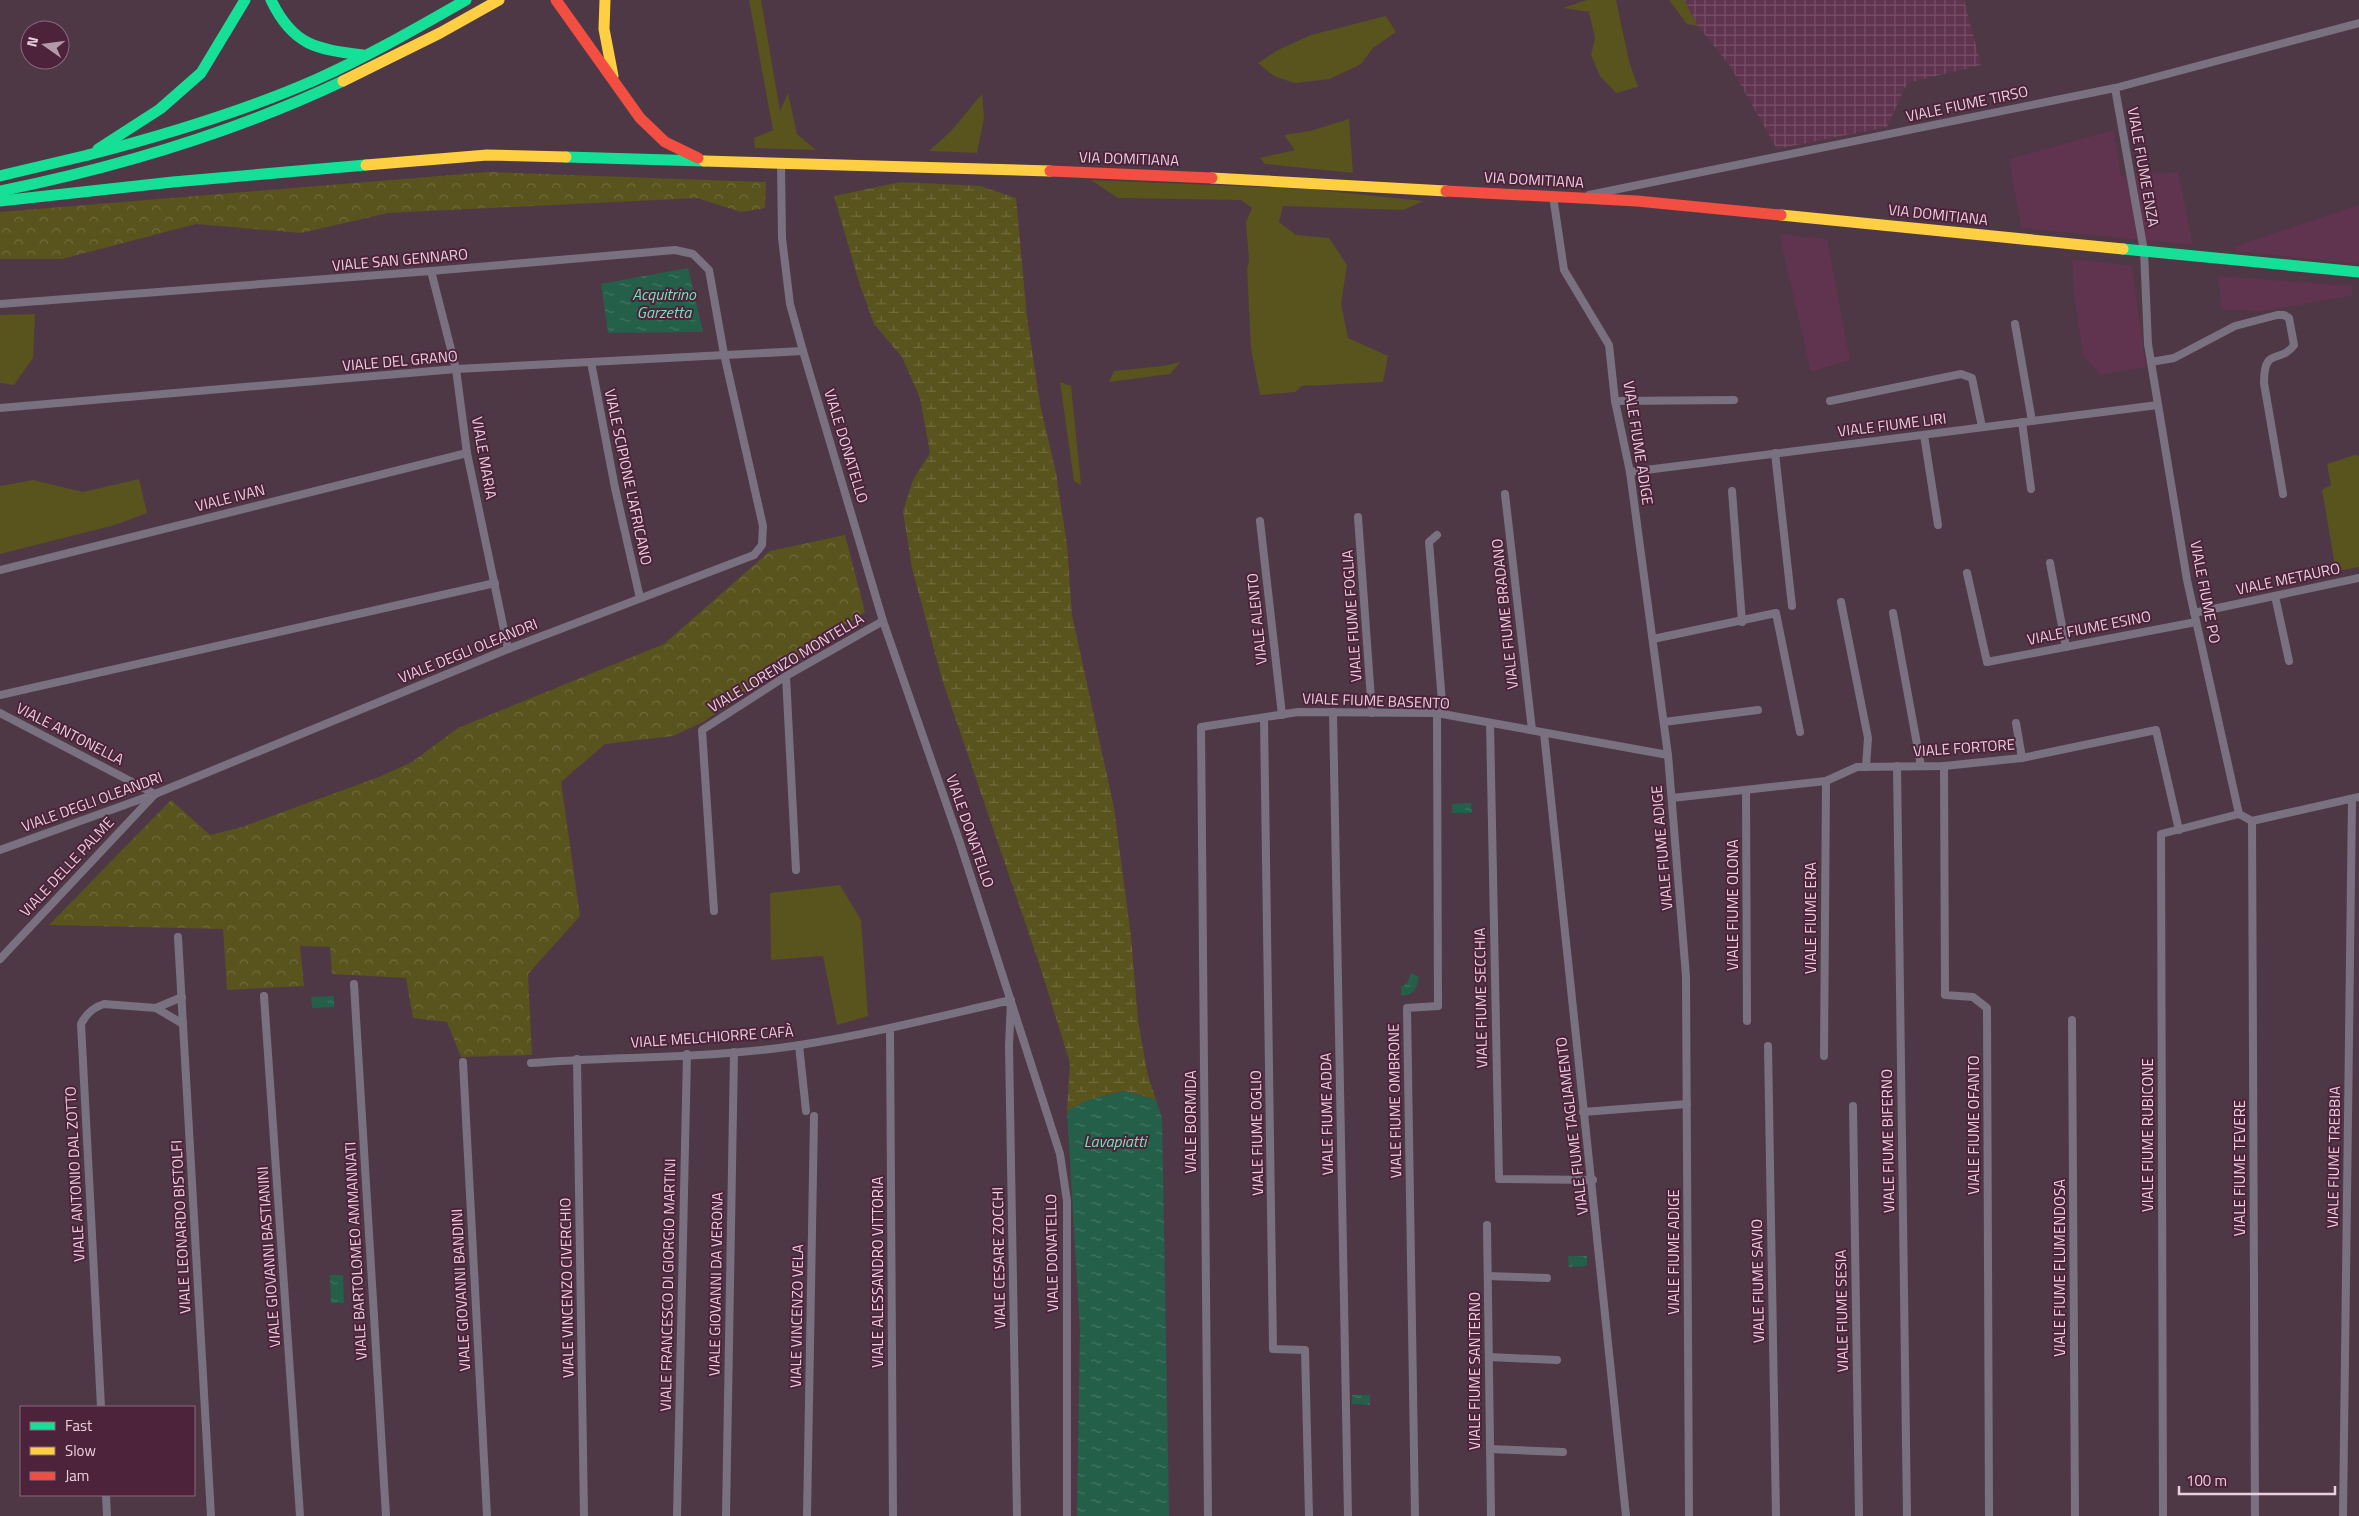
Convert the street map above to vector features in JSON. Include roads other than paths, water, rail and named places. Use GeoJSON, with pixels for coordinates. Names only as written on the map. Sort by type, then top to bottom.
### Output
{"type":"FeatureCollection","features":[{"type":"Feature","properties":{"kind":"main road"},"geometry":{"type":"LineString","coordinates":[[88,155],[160,109],[201,73],[245,0]]}},
{"type":"Feature","properties":{"kind":"main road"},"geometry":{"type":"LineString","coordinates":[[272,0],[296,38],[311,46],[363,55]]}},
{"type":"Feature","properties":{"kind":"main road"},"geometry":{"type":"LineString","coordinates":[[0,176],[157,138],[282,94],[363,55],[466,0]]}},
{"type":"Feature","properties":{"kind":"main road"},"geometry":{"type":"LineString","coordinates":[[0,191],[65,179],[138,160],[231,130],[364,74],[430,41],[500,0]]}},
{"type":"Feature","properties":{"kind":"main road"},"geometry":{"type":"LineString","coordinates":[[556,0],[640,118],[665,142],[704,161]]}},
{"type":"Feature","properties":{"kind":"main road"},"geometry":{"type":"LineString","coordinates":[[606,0],[604,11],[606,46],[615,85]]}},
{"type":"Feature","properties":{"kind":"main road","name":"VIA DOMITIANA"},"geometry":{"type":"LineString","coordinates":[[0,201],[173,182],[487,156],[781,163],[1140,174],[1637,201],[2359,272]]}},
{"type":"Feature","properties":{"kind":"street","name":"VIALE FIUME TIRSO"},"geometry":{"type":"LineString","coordinates":[[1577,198],[2115,88],[2359,23]]}},
{"type":"Feature","properties":{"kind":"street","name":"VIALE FIUME ENZA"},"geometry":{"type":"LineString","coordinates":[[2115,88],[2144,251]]}},
{"type":"Feature","properties":{"kind":"street","name":"VIALE DONATELLO"},"geometry":{"type":"LineString","coordinates":[[781,163],[782,238],[790,304],[803,351],[883,621],[960,843],[1060,1154],[1067,1201],[1067,1516]]}},
{"type":"Feature","properties":{"kind":"street","name":"VIALE FIUME ADIGE"},"geometry":{"type":"LineString","coordinates":[[1553,196],[1564,270],[1609,345],[1615,401],[1630,472],[1668,756],[1686,976],[1689,1516]]}},
{"type":"Feature","properties":{"kind":"street","name":"VIALE SAN GENNARO"},"geometry":{"type":"LineString","coordinates":[[0,304],[675,250],[693,254],[709,270],[724,354]]}},
{"type":"Feature","properties":{"kind":"street","name":"VIALE FIUME PO"},"geometry":{"type":"LineString","coordinates":[[2144,251],[2148,344],[2186,580],[2239,814]]}},
{"type":"Feature","properties":{"kind":"street","name":"VIALE MARIA"},"geometry":{"type":"LineString","coordinates":[[430,271],[456,370],[467,453],[508,649]]}},
{"type":"Feature","properties":{"kind":"street"},"geometry":{"type":"LineString","coordinates":[[2151,362],[2174,358],[2235,326],[2277,315],[2284,315],[2289,318],[2294,345],[2290,351],[2270,359],[2264,367],[2264,383],[2283,494]]}},
{"type":"Feature","properties":{"kind":"street"},"geometry":{"type":"LineString","coordinates":[[2015,324],[2032,421]]}},
{"type":"Feature","properties":{"kind":"street","name":"VIALE DEL GRANO"},"geometry":{"type":"LineString","coordinates":[[0,408],[456,370],[803,351]]}},
{"type":"Feature","properties":{"kind":"street","name":"VIALE DEGLI OLEANDRI"},"geometry":{"type":"LineString","coordinates":[[0,850],[155,794],[508,649],[754,555],[762,545],[764,526],[724,354]]}},
{"type":"Feature","properties":{"kind":"street","name":"VIALE SCIPIONE L'AFRICANO"},"geometry":{"type":"LineString","coordinates":[[591,362],[615,488],[640,598]]}},
{"type":"Feature","properties":{"kind":"street"},"geometry":{"type":"LineString","coordinates":[[1830,400],[1961,374],[1972,378],[1982,427]]}},
{"type":"Feature","properties":{"kind":"street"},"geometry":{"type":"LineString","coordinates":[[1615,401],[1734,400]]}},
{"type":"Feature","properties":{"kind":"street","name":"VIALE FIUME LIRI"},"geometry":{"type":"LineString","coordinates":[[1630,472],[2158,405]]}},
{"type":"Feature","properties":{"kind":"street"},"geometry":{"type":"LineString","coordinates":[[2022,422],[2031,489]]}},
{"type":"Feature","properties":{"kind":"street"},"geometry":{"type":"LineString","coordinates":[[1924,434],[1938,524]]}},
{"type":"Feature","properties":{"kind":"street","name":"VIALE IVAN"},"geometry":{"type":"LineString","coordinates":[[0,570],[467,453]]}},
{"type":"Feature","properties":{"kind":"street"},"geometry":{"type":"LineString","coordinates":[[1775,453],[1792,606]]}},
{"type":"Feature","properties":{"kind":"street"},"geometry":{"type":"LineString","coordinates":[[1732,491],[1742,622]]}},
{"type":"Feature","properties":{"kind":"street","name":"VIALE FIUME BRADANO"},"geometry":{"type":"LineString","coordinates":[[1505,494],[1532,730]]}},
{"type":"Feature","properties":{"kind":"street","name":"VIALE FIUME FOGLIA"},"geometry":{"type":"LineString","coordinates":[[1358,517],[1372,713]]}},
{"type":"Feature","properties":{"kind":"street","name":"VIALE ALENTO"},"geometry":{"type":"LineString","coordinates":[[1260,521],[1282,715]]}},
{"type":"Feature","properties":{"kind":"street"},"geometry":{"type":"LineString","coordinates":[[1438,535],[1429,542],[1440,714]]}},
{"type":"Feature","properties":{"kind":"street"},"geometry":{"type":"LineString","coordinates":[[2050,563],[2066,647]]}},
{"type":"Feature","properties":{"kind":"street","name":"VIALE FIUME ESINO"},"geometry":{"type":"LineString","coordinates":[[1967,573],[1987,662],[2196,622]]}},
{"type":"Feature","properties":{"kind":"street","name":"VIALE METAURO"},"geometry":{"type":"LineString","coordinates":[[2194,613],[2359,578]]}},
{"type":"Feature","properties":{"kind":"street"},"geometry":{"type":"LineString","coordinates":[[0,694],[495,583]]}},
{"type":"Feature","properties":{"kind":"street"},"geometry":{"type":"LineString","coordinates":[[2275,596],[2289,661]]}},
{"type":"Feature","properties":{"kind":"street"},"geometry":{"type":"LineString","coordinates":[[1841,602],[1868,738],[1866,766]]}},
{"type":"Feature","properties":{"kind":"street"},"geometry":{"type":"LineString","coordinates":[[1653,639],[1742,622],[1776,613],[1800,732]]}},
{"type":"Feature","properties":{"kind":"street"},"geometry":{"type":"LineString","coordinates":[[1893,613],[1921,766]]}},
{"type":"Feature","properties":{"kind":"street","name":"VIALE LORENZO MONTELLA"},"geometry":{"type":"LineString","coordinates":[[714,910],[702,730],[786,676],[883,621]]}},
{"type":"Feature","properties":{"kind":"street"},"geometry":{"type":"LineString","coordinates":[[786,676],[796,870]]}},
{"type":"Feature","properties":{"kind":"street"},"geometry":{"type":"LineString","coordinates":[[1664,722],[1758,710]]}},
{"type":"Feature","properties":{"kind":"street","name":"VIALE FIUME BASENTO"},"geometry":{"type":"LineString","coordinates":[[1202,727],[1298,712],[1440,714],[1668,756]]}},
{"type":"Feature","properties":{"kind":"street","name":"VIALE FIUME ADDA"},"geometry":{"type":"LineString","coordinates":[[1333,712],[1348,1516]]}},
{"type":"Feature","properties":{"kind":"street","name":"VIALE ANTONELLA"},"geometry":{"type":"LineString","coordinates":[[0,713],[155,794]]}},
{"type":"Feature","properties":{"kind":"street","name":"VIALE FIUME OMBRONE"},"geometry":{"type":"LineString","coordinates":[[1416,1516],[1408,1008],[1438,1006],[1440,714]]}},
{"type":"Feature","properties":{"kind":"street","name":"VIALE FIUME OGLIO"},"geometry":{"type":"LineString","coordinates":[[1264,718],[1273,1349],[1305,1350],[1309,1516]]}},
{"type":"Feature","properties":{"kind":"street","name":"VIALE FIUME SECCHIA"},"geometry":{"type":"LineString","coordinates":[[1490,723],[1499,1179],[1593,1180]]}},
{"type":"Feature","properties":{"kind":"street"},"geometry":{"type":"LineString","coordinates":[[2016,723],[2022,758]]}},
{"type":"Feature","properties":{"kind":"street","name":"VIALE BORMIDA"},"geometry":{"type":"LineString","coordinates":[[1202,727],[1208,1516]]}},
{"type":"Feature","properties":{"kind":"street","name":"VIALE FORTORE"},"geometry":{"type":"LineString","coordinates":[[1672,798],[1826,781],[1857,767],[1944,766],[2022,758],[2156,730],[2179,830]]}},
{"type":"Feature","properties":{"kind":"street","name":"VIALE FIUME TAGLIAMENTO"},"geometry":{"type":"LineString","coordinates":[[1544,733],[1583,1112],[1593,1180],[1626,1516]]}},
{"type":"Feature","properties":{"kind":"street","name":"VIALE FIUME BIFERNO"},"geometry":{"type":"LineString","coordinates":[[1897,766],[1907,1516]]}},
{"type":"Feature","properties":{"kind":"street","name":"VIALE FIUME OFANTO"},"geometry":{"type":"LineString","coordinates":[[1944,766],[1946,995],[1974,998],[1987,1008],[1989,1516]]}},
{"type":"Feature","properties":{"kind":"street","name":"VIALE FIUME ERA"},"geometry":{"type":"LineString","coordinates":[[1824,1056],[1826,781]]}},
{"type":"Feature","properties":{"kind":"street","name":"VIALE FIUME OLONA"},"geometry":{"type":"LineString","coordinates":[[1746,790],[1747,1021]]}},
{"type":"Feature","properties":{"kind":"street","name":"VIALE DELLE PALME"},"geometry":{"type":"LineString","coordinates":[[0,959],[155,794]]}},
{"type":"Feature","properties":{"kind":"street"},"geometry":{"type":"LineString","coordinates":[[2239,814],[2252,821],[2355,798]]}},
{"type":"Feature","properties":{"kind":"street","name":"VIALE FIUME TREBBIA"},"geometry":{"type":"LineString","coordinates":[[2343,1516],[2355,798]]}},
{"type":"Feature","properties":{"kind":"street","name":"VIALE FIUME RUBICONE"},"geometry":{"type":"LineString","coordinates":[[2163,1516],[2161,834],[2239,814]]}},
{"type":"Feature","properties":{"kind":"street","name":"VIALE FIUME TEVERE"},"geometry":{"type":"LineString","coordinates":[[2252,821],[2255,1516]]}},
{"type":"Feature","properties":{"kind":"street","name":"VIALE LEONARDO BISTOLFI"},"geometry":{"type":"LineString","coordinates":[[178,937],[211,1516]]}},
{"type":"Feature","properties":{"kind":"street","name":"VIALE BARTOLOMEO AMMANNATI"},"geometry":{"type":"LineString","coordinates":[[354,984],[386,1516]]}},
{"type":"Feature","properties":{"kind":"street","name":"VIALE GIOVANNI BASTIANINI"},"geometry":{"type":"LineString","coordinates":[[264,996],[300,1516]]}},
{"type":"Feature","properties":{"kind":"street","name":"VIALE ANTONIO DAL ZOTTO"},"geometry":{"type":"LineString","coordinates":[[156,1008],[182,997]]}},
{"type":"Feature","properties":{"kind":"street","name":"VIALE MELCHIORRE CAFÀ"},"geometry":{"type":"LineString","coordinates":[[531,1062],[734,1052],[799,1045],[890,1028],[1011,1000]]}},
{"type":"Feature","properties":{"kind":"street","name":"VIALE CESARE ZOCCHI"},"geometry":{"type":"LineString","coordinates":[[1011,1000],[1009,1046],[1017,1516]]}},
{"type":"Feature","properties":{"kind":"street","name":"VIALE ANTONIO DAL ZOTTO"},"geometry":{"type":"LineString","coordinates":[[101,1406],[81,1024],[85,1017],[97,1006],[104,1004],[156,1008],[183,1024]]}},
{"type":"Feature","properties":{"kind":"street","name":"VIALE FIUME FLUMENDOSA"},"geometry":{"type":"LineString","coordinates":[[2072,1020],[2075,1516]]}},
{"type":"Feature","properties":{"kind":"street","name":"VIALE ALESSANDRO VITTORIA"},"geometry":{"type":"LineString","coordinates":[[890,1028],[894,1516]]}},
{"type":"Feature","properties":{"kind":"street"},"geometry":{"type":"LineString","coordinates":[[799,1045],[806,1111]]}},
{"type":"Feature","properties":{"kind":"street","name":"VIALE FIUME SAVIO"},"geometry":{"type":"LineString","coordinates":[[1768,1046],[1776,1516]]}},
{"type":"Feature","properties":{"kind":"street","name":"VIALE GIOVANNI DA VERONA"},"geometry":{"type":"LineString","coordinates":[[726,1516],[734,1052]]}},
{"type":"Feature","properties":{"kind":"street","name":"VIALE FRANCESCO DI GIORGIO MARTINI"},"geometry":{"type":"LineString","coordinates":[[677,1516],[687,1054]]}},
{"type":"Feature","properties":{"kind":"street","name":"VIALE VINCENZO CIVERCHIO"},"geometry":{"type":"LineString","coordinates":[[576,1059],[584,1516]]}},
{"type":"Feature","properties":{"kind":"street","name":"VIALE GIOVANNI BANDINI"},"geometry":{"type":"LineString","coordinates":[[462,1062],[487,1516]]}},
{"type":"Feature","properties":{"kind":"street"},"geometry":{"type":"LineString","coordinates":[[1583,1112],[1687,1104]]}},
{"type":"Feature","properties":{"kind":"street","name":"VIALE FIUME SESIA"},"geometry":{"type":"LineString","coordinates":[[1853,1106],[1859,1516]]}},
{"type":"Feature","properties":{"kind":"street","name":"VIALE VINCENZO VELA"},"geometry":{"type":"LineString","coordinates":[[808,1516],[814,1116]]}},
{"type":"Feature","properties":{"kind":"street","name":"VIALE FIUME SANTERNO"},"geometry":{"type":"LineString","coordinates":[[1487,1225],[1491,1516]]}},
{"type":"Feature","properties":{"kind":"street"},"geometry":{"type":"LineString","coordinates":[[1488,1276],[1547,1278]]}},
{"type":"Feature","properties":{"kind":"street"},"geometry":{"type":"LineString","coordinates":[[1489,1357],[1557,1360]]}},
{"type":"Feature","properties":{"kind":"street"},"geometry":{"type":"LineString","coordinates":[[1490,1449],[1563,1452]]}},
{"type":"Feature","properties":{"kind":"street"},"geometry":{"type":"LineString","coordinates":[[106,1496],[107,1516]]}},
{"type":"Feature","properties":{"kind":"water","name":"Acquitrino Garzetta"},"geometry":{"type":"Polygon","coordinates":[[[688,268],[703,332],[608,333],[601,284],[688,268]]]}},
{"type":"Feature","properties":{"kind":"water"},"geometry":{"type":"Polygon","coordinates":[[[1471,803],[1472,813],[1452,813],[1452,804],[1471,803]]]}},
{"type":"Feature","properties":{"kind":"water"},"geometry":{"type":"Polygon","coordinates":[[[1411,973],[1419,977],[1416,988],[1409,995],[1401,995],[1401,987],[1407,983],[1411,973]]]}},
{"type":"Feature","properties":{"kind":"water"},"geometry":{"type":"Polygon","coordinates":[[[334,996],[334,1007],[312,1008],[311,997],[334,996]]]}},
{"type":"Feature","properties":{"kind":"water","name":"Lavapiatti"},"geometry":{"type":"Polygon","coordinates":[[[1125,1091],[1156,1100],[1162,1118],[1169,1516],[1077,1516],[1080,1330],[1067,1111],[1088,1100],[1125,1091]]]}},
{"type":"Feature","properties":{"kind":"water"},"geometry":{"type":"Polygon","coordinates":[[[1568,1256],[1587,1256],[1587,1266],[1569,1267],[1568,1256]]]}},
{"type":"Feature","properties":{"kind":"water"},"geometry":{"type":"Polygon","coordinates":[[[330,1275],[343,1275],[344,1303],[331,1303],[330,1275]]]}},
{"type":"Feature","properties":{"kind":"water"},"geometry":{"type":"Polygon","coordinates":[[[1352,1395],[1370,1395],[1370,1405],[1352,1404],[1352,1395]]]}}]}
